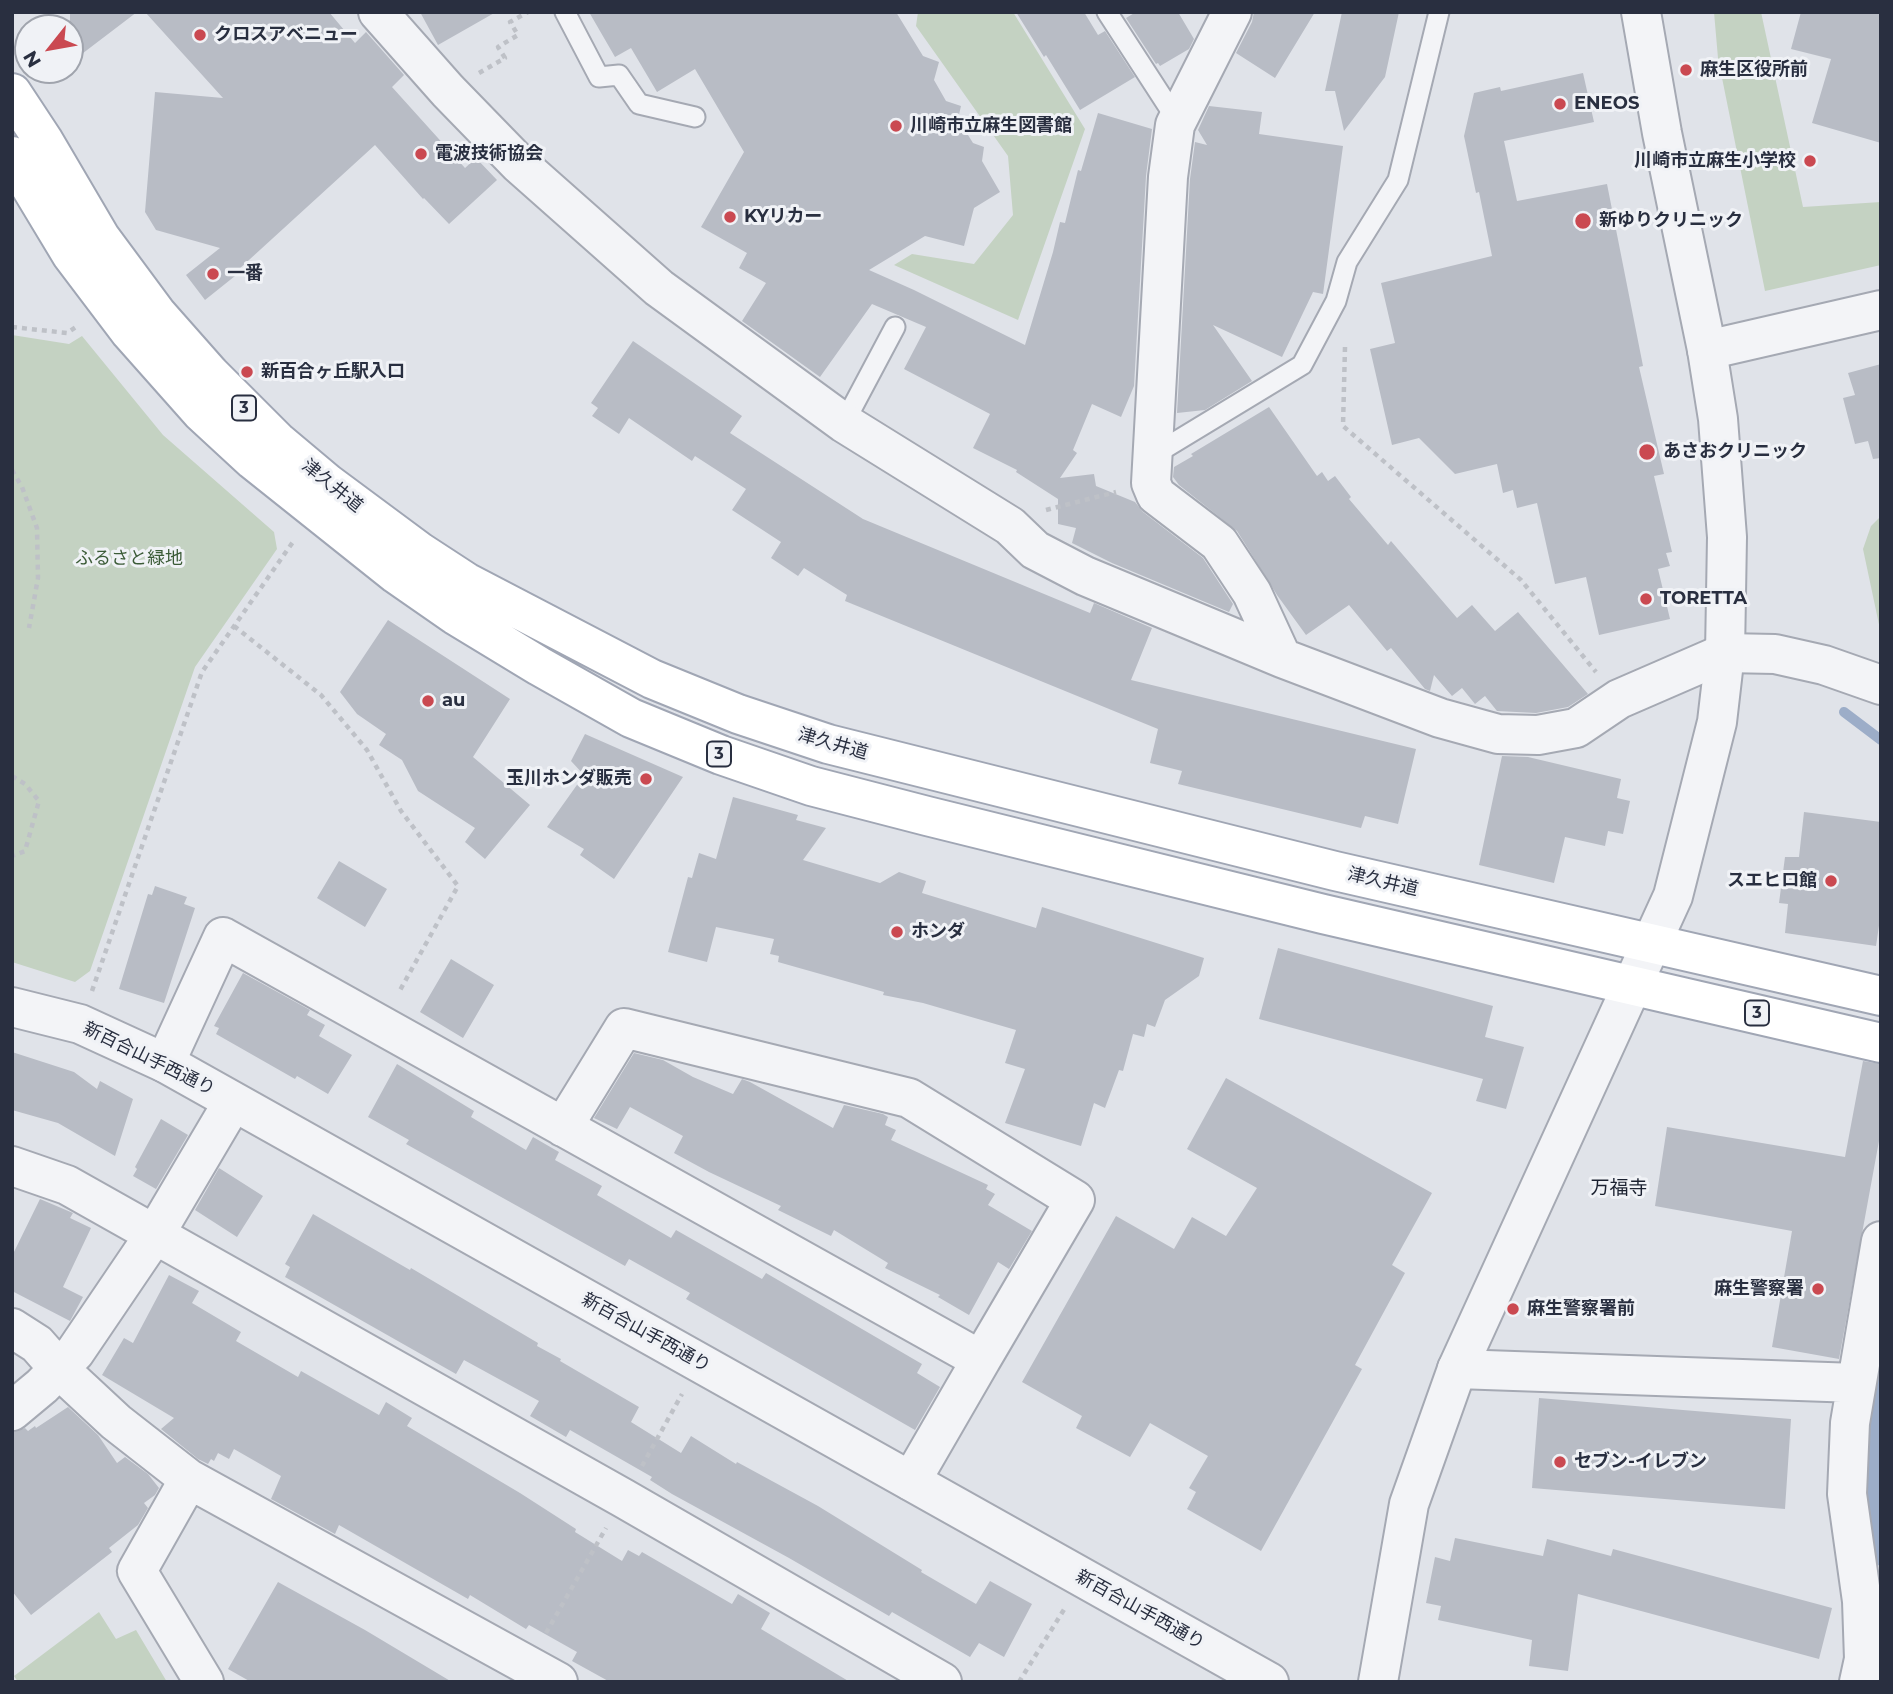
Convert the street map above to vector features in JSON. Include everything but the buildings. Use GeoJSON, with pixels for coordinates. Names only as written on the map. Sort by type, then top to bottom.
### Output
{"type":"FeatureCollection","features":[{"type":"Feature","properties":{"kind":"main road","name":"津久井道"},"geometry":{"type":"LineString","coordinates":[[12,93],[100,237],[157,314],[210,374],[278,441],[327,483],[420,552],[466,582],[652,679],[738,714],[828,744],[1335,871],[1881,996]]}},
{"type":"Feature","properties":{"kind":"main road","name":"津久井道"},"geometry":{"type":"LineString","coordinates":[[12,156],[71,254],[130,332],[201,412],[253,460],[396,574],[455,615],[631,718],[721,755],[811,786],[1323,914],[1881,1042]]}},
{"type":"Feature","properties":{"kind":"street"},"geometry":{"type":"LineString","coordinates":[[378,12],[448,91],[519,164],[659,288],[844,423],[1010,526],[1035,550],[1086,576],[1282,658],[1440,718],[1498,734],[1538,735],[1576,728],[1619,699],[1725,653],[1775,654],[1824,666],[1881,685]]}},
{"type":"Feature","properties":{"kind":"street"},"geometry":{"type":"LineString","coordinates":[[1232,12],[1177,120],[1168,177],[1151,470],[1156,495],[1219,543],[1252,593],[1282,658]]}},
{"type":"Feature","properties":{"kind":"street"},"geometry":{"type":"LineString","coordinates":[[1378,1682],[1409,1504],[1457,1369],[1673,896],[1717,722],[1725,653],[1727,537],[1718,419],[1641,12]]}},
{"type":"Feature","properties":{"kind":"street"},"geometry":{"type":"LineString","coordinates":[[1707,350],[1881,310]]}},
{"type":"Feature","properties":{"kind":"street"},"geometry":{"type":"LineString","coordinates":[[165,1063],[223,937],[981,1360]]}},
{"type":"Feature","properties":{"kind":"street","name":"新百合山手西通り"},"geometry":{"type":"LineString","coordinates":[[12,1007],[80,1024],[165,1063],[1269,1682]]}},
{"type":"Feature","properties":{"kind":"street"},"geometry":{"type":"LineString","coordinates":[[563,1127],[624,1028],[909,1098],[1075,1200],[911,1481]]}},
{"type":"Feature","properties":{"kind":"street"},"geometry":{"type":"LineString","coordinates":[[12,1411],[75,1352],[155,1234],[233,1102]]}},
{"type":"Feature","properties":{"kind":"street"},"geometry":{"type":"LineString","coordinates":[[12,1166],[67,1185],[630,1486],[942,1682]]}},
{"type":"Feature","properties":{"kind":"street"},"geometry":{"type":"LineString","coordinates":[[1859,1682],[1864,1659],[1862,1601],[1847,1494],[1850,1423],[1856,1383],[1873,1347],[1881,1241]]}},
{"type":"Feature","properties":{"kind":"street"},"geometry":{"type":"LineString","coordinates":[[12,1328],[37,1344],[59,1369],[116,1422],[189,1479],[558,1682]]}},
{"type":"Feature","properties":{"kind":"street"},"geometry":{"type":"LineString","coordinates":[[1457,1369],[1856,1383]]}},
{"type":"Feature","properties":{"kind":"street"},"geometry":{"type":"LineString","coordinates":[[189,1479],[136,1571],[204,1682]]}},
{"type":"Feature","properties":{"kind":"lane"},"geometry":{"type":"LineString","coordinates":[[565,12],[599,77],[619,75],[639,104],[695,117]]}},
{"type":"Feature","properties":{"kind":"lane"},"geometry":{"type":"LineString","coordinates":[[1107,12],[1177,120]]}},
{"type":"Feature","properties":{"kind":"lane"},"geometry":{"type":"LineString","coordinates":[[1151,470],[1302,365],[1336,301],[1347,262],[1398,180],[1439,12]]}},
{"type":"Feature","properties":{"kind":"lane"},"geometry":{"type":"LineString","coordinates":[[844,423],[895,327]]}},
{"type":"Feature","properties":{"kind":"path"},"geometry":{"type":"LineString","coordinates":[[505,58],[498,47],[518,35],[510,22],[528,12]]}},
{"type":"Feature","properties":{"kind":"path"},"geometry":{"type":"LineString","coordinates":[[12,327],[67,333],[81,324]]}},
{"type":"Feature","properties":{"kind":"path"},"geometry":{"type":"LineString","coordinates":[[1345,336],[1343,426],[1521,580],[1619,699]]}},
{"type":"Feature","properties":{"kind":"path"},"geometry":{"type":"LineString","coordinates":[[12,470],[37,528],[38,578],[29,628]]}},
{"type":"Feature","properties":{"kind":"path"},"geometry":{"type":"LineString","coordinates":[[1010,526],[1151,470]]}},
{"type":"Feature","properties":{"kind":"path"},"geometry":{"type":"LineString","coordinates":[[80,1024],[202,672],[297,536]]}},
{"type":"Feature","properties":{"kind":"path"},"geometry":{"type":"LineString","coordinates":[[234,626],[321,695],[368,750],[401,811],[458,886],[381,1025]]}},
{"type":"Feature","properties":{"kind":"path"},"geometry":{"type":"LineString","coordinates":[[12,776],[25,784],[39,801],[25,850],[12,856]]}},
{"type":"Feature","properties":{"kind":"path"},"geometry":{"type":"LineString","coordinates":[[565,1601],[700,1363]]}},
{"type":"Feature","properties":{"kind":"path"},"geometry":{"type":"LineString","coordinates":[[1019,1682],[1084,1579]]}},
{"type":"Feature","properties":{"kind":"green space"},"geometry":{"type":"Polygon","coordinates":[[[918,12],[1013,12],[1085,129],[1018,320],[894,265],[912,254],[974,264],[1013,215],[1008,156],[916,26],[918,12]]]}},
{"type":"Feature","properties":{"kind":"green space"},"geometry":{"type":"Polygon","coordinates":[[[1714,12],[1761,12],[1803,207],[1881,202],[1881,265],[1765,291],[1718,58],[1714,12]]]}},
{"type":"Feature","properties":{"kind":"green space","name":"ふるさと緑地"},"geometry":{"type":"Polygon","coordinates":[[[12,335],[69,344],[82,336],[163,435],[274,532],[277,549],[195,667],[90,971],[75,982],[12,962],[12,335]]]}},
{"type":"Feature","properties":{"kind":"green space"},"geometry":{"type":"Polygon","coordinates":[[[1881,516],[1881,634],[1863,549],[1871,526],[1881,516]]]}},
{"type":"Feature","properties":{"kind":"green space"},"geometry":{"type":"Polygon","coordinates":[[[99,1612],[116,1639],[136,1630],[167,1682],[18,1682],[14,1676],[99,1612]]]}},
{"type":"Feature","properties":{"kind":"waterway"},"geometry":{"type":"LineString","coordinates":[[1844,712],[1881,740]]}},
{"type":"Feature","properties":{"kind":"waterway"},"geometry":{"type":"LineString","coordinates":[[1881,1393],[1872,1438],[1871,1501],[1881,1534]]}},
{"type":"Feature","properties":{"kind":"place","name":"クロスアベニュー"},"geometry":{"type":"Point","coordinates":[200,35]}},
{"type":"Feature","properties":{"kind":"place","name":"麻生区役所前"},"geometry":{"type":"Point","coordinates":[1686,70]}},
{"type":"Feature","properties":{"kind":"place","name":"ENEOS"},"geometry":{"type":"Point","coordinates":[1560,104]}},
{"type":"Feature","properties":{"kind":"place","name":"川崎市立麻生図書館"},"geometry":{"type":"Point","coordinates":[896,126]}},
{"type":"Feature","properties":{"kind":"place","name":"電波技術協会"},"geometry":{"type":"Point","coordinates":[421,154]}},
{"type":"Feature","properties":{"kind":"place","name":"川崎市立麻生小学校"},"geometry":{"type":"Point","coordinates":[1810,161]}},
{"type":"Feature","properties":{"kind":"place","name":"KYリカー"},"geometry":{"type":"Point","coordinates":[730,217]}},
{"type":"Feature","properties":{"kind":"place","name":"新ゆりクリニック"},"geometry":{"type":"Point","coordinates":[1583,221]}},
{"type":"Feature","properties":{"kind":"place","name":"一番"},"geometry":{"type":"Point","coordinates":[213,274]}},
{"type":"Feature","properties":{"kind":"place","name":"新百合ヶ丘駅入口"},"geometry":{"type":"Point","coordinates":[247,372]}},
{"type":"Feature","properties":{"kind":"place","name":"あさおクリニック"},"geometry":{"type":"Point","coordinates":[1647,452]}},
{"type":"Feature","properties":{"kind":"place","name":"TORETTA"},"geometry":{"type":"Point","coordinates":[1646,599]}},
{"type":"Feature","properties":{"kind":"place","name":"au"},"geometry":{"type":"Point","coordinates":[428,701]}},
{"type":"Feature","properties":{"kind":"place","name":"玉川ホンダ販売"},"geometry":{"type":"Point","coordinates":[646,779]}},
{"type":"Feature","properties":{"kind":"place","name":"スエヒロ館"},"geometry":{"type":"Point","coordinates":[1831,881]}},
{"type":"Feature","properties":{"kind":"place","name":"ホンダ"},"geometry":{"type":"Point","coordinates":[897,932]}},
{"type":"Feature","properties":{"kind":"place","name":"麻生警察署"},"geometry":{"type":"Point","coordinates":[1818,1289]}},
{"type":"Feature","properties":{"kind":"place","name":"麻生警察署前"},"geometry":{"type":"Point","coordinates":[1513,1309]}},
{"type":"Feature","properties":{"kind":"place","name":"セブン-イレブン"},"geometry":{"type":"Point","coordinates":[1560,1462]}},
{"type":"Feature","properties":{"kind":"district","name":"万福寺"},"geometry":{"type":"Point","coordinates":[1619,1188]}}]}
